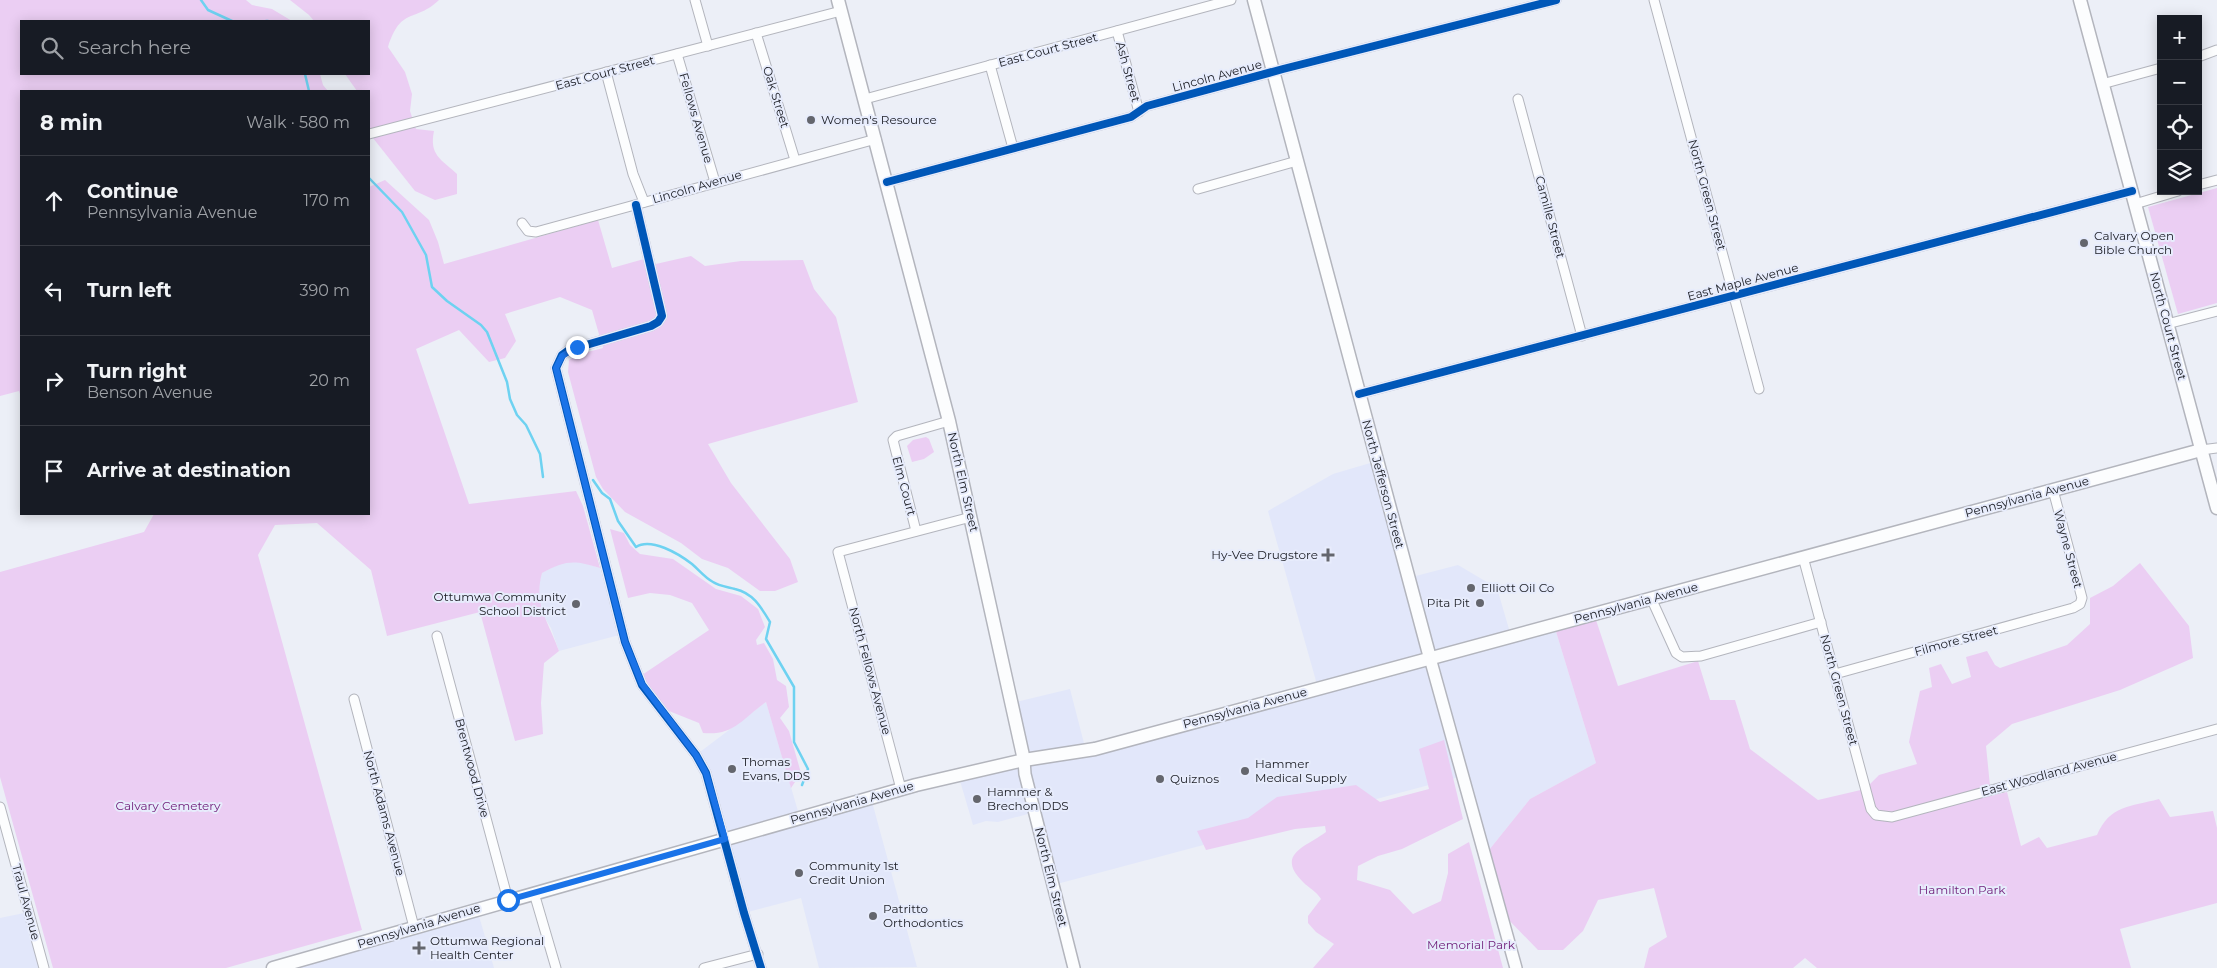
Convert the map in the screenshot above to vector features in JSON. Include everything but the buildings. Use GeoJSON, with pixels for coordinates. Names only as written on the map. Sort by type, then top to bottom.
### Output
{"type":"FeatureCollection","features":[{"type":"Feature","properties":{"kind":"main road","name":"North Jefferson Street"},"geometry":{"type":"LineString","coordinates":[[1254,0],[1430,658]]}},
{"type":"Feature","properties":{"kind":"main road","name":"North Court Street"},"geometry":{"type":"LineString","coordinates":[[2080,0],[2217,508]]}},
{"type":"Feature","properties":{"kind":"main road","name":"North Elm Street"},"geometry":{"type":"LineString","coordinates":[[839,6],[876,139],[949,421],[1024,760]]}},
{"type":"Feature","properties":{"kind":"main road","name":"Pennsylvania Avenue"},"geometry":{"type":"LineString","coordinates":[[273,968],[901,789],[1024,760],[1095,749],[2201,450]]}},
{"type":"Feature","properties":{"kind":"street"},"geometry":{"type":"LineString","coordinates":[[696,0],[708,46]]}},
{"type":"Feature","properties":{"kind":"street","name":"East Court Street"},"geometry":{"type":"LineString","coordinates":[[865,100],[1231,0]]}},
{"type":"Feature","properties":{"kind":"street","name":"Lincoln Avenue"},"geometry":{"type":"LineString","coordinates":[[887,182],[1131,117],[1147,106],[1556,0]]}},
{"type":"Feature","properties":{"kind":"street","name":"North Green Street"},"geometry":{"type":"LineString","coordinates":[[1654,0],[1759,389]]}},
{"type":"Feature","properties":{"kind":"street","name":"East Court Street"},"geometry":{"type":"LineString","coordinates":[[370,134],[756,33],[839,6]]}},
{"type":"Feature","properties":{"kind":"street","name":"Ash Street"},"geometry":{"type":"LineString","coordinates":[[1117,31],[1139,112]]}},
{"type":"Feature","properties":{"kind":"street","name":"Oak Street"},"geometry":{"type":"LineString","coordinates":[[756,33],[795,160]]}},
{"type":"Feature","properties":{"kind":"street"},"geometry":{"type":"LineString","coordinates":[[2202,56],[2217,50]]}},
{"type":"Feature","properties":{"kind":"street","name":"Fellows Avenue"},"geometry":{"type":"LineString","coordinates":[[677,54],[715,182]]}},
{"type":"Feature","properties":{"kind":"street"},"geometry":{"type":"LineString","coordinates":[[990,65],[1013,148]]}},
{"type":"Feature","properties":{"kind":"street"},"geometry":{"type":"LineString","coordinates":[[2102,84],[2157,69]]}},
{"type":"Feature","properties":{"kind":"street"},"geometry":{"type":"LineString","coordinates":[[606,72],[640,204],[662,316],[652,326],[577,347],[562,356],[556,368],[625,642],[642,684],[696,755],[706,773],[761,968]]}},
{"type":"Feature","properties":{"kind":"street","name":"Camille Street"},"geometry":{"type":"LineString","coordinates":[[1518,99],[1582,336]]}},
{"type":"Feature","properties":{"kind":"street","name":"Lincoln Avenue"},"geometry":{"type":"LineString","coordinates":[[522,223],[528,231],[536,232],[876,139]]}},
{"type":"Feature","properties":{"kind":"street"},"geometry":{"type":"LineString","coordinates":[[1198,189],[1297,162]]}},
{"type":"Feature","properties":{"kind":"street"},"geometry":{"type":"LineString","coordinates":[[2202,184],[2217,180]]}},
{"type":"Feature","properties":{"kind":"street","name":"East Maple Avenue"},"geometry":{"type":"LineString","coordinates":[[1359,394],[1734,296],[2134,197],[2157,194]]}},
{"type":"Feature","properties":{"kind":"street"},"geometry":{"type":"LineString","coordinates":[[2167,324],[2217,311]]}},
{"type":"Feature","properties":{"kind":"street","name":"Elm Court"},"geometry":{"type":"LineString","coordinates":[[916,531],[892,440],[897,436],[949,421]]}},
{"type":"Feature","properties":{"kind":"street","name":"Pennsylvania Avenue"},"geometry":{"type":"LineString","coordinates":[[2201,450],[2217,448]]}},
{"type":"Feature","properties":{"kind":"street","name":"Wayne Street"},"geometry":{"type":"LineString","coordinates":[[2052,490],[2082,598],[2076,606]]}},
{"type":"Feature","properties":{"kind":"street"},"geometry":{"type":"LineString","coordinates":[[916,531],[971,517]]}},
{"type":"Feature","properties":{"kind":"street","name":"North Fellows Avenue"},"geometry":{"type":"LineString","coordinates":[[901,789],[838,552],[916,531]]}},
{"type":"Feature","properties":{"kind":"street","name":"North Green Street"},"geometry":{"type":"LineString","coordinates":[[1803,557],[1871,808],[1876,815],[1881,817]]}},
{"type":"Feature","properties":{"kind":"street"},"geometry":{"type":"LineString","coordinates":[[1651,598],[1676,654],[1682,657],[1701,656],[1821,622]]}},
{"type":"Feature","properties":{"kind":"street","name":"Filmore Street"},"geometry":{"type":"LineString","coordinates":[[1835,674],[2076,606]]}},
{"type":"Feature","properties":{"kind":"street","name":"Brentwood Drive"},"geometry":{"type":"LineString","coordinates":[[436,636],[508,900]]}},
{"type":"Feature","properties":{"kind":"street","name":"North Jefferson Street"},"geometry":{"type":"LineString","coordinates":[[1430,658],[1516,968]]}},
{"type":"Feature","properties":{"kind":"street","name":"North Adams Avenue"},"geometry":{"type":"LineString","coordinates":[[354,699],[414,927]]}},
{"type":"Feature","properties":{"kind":"street","name":"East Woodland Avenue"},"geometry":{"type":"LineString","coordinates":[[1881,817],[1892,817],[2217,729]]}},
{"type":"Feature","properties":{"kind":"street","name":"North Elm Street"},"geometry":{"type":"LineString","coordinates":[[1024,760],[1025,774],[1074,968]]}},
{"type":"Feature","properties":{"kind":"street","name":"Traul Avenue"},"geometry":{"type":"LineString","coordinates":[[0,807],[44,968]]}},
{"type":"Feature","properties":{"kind":"street"},"geometry":{"type":"LineString","coordinates":[[534,893],[556,968]]}},
{"type":"Feature","properties":{"kind":"street"},"geometry":{"type":"LineString","coordinates":[[704,968],[758,954]]}},
{"type":"Feature","properties":{"kind":"shaded area"},"geometry":{"type":"Polygon","coordinates":[[[1377,461],[1408,578],[1458,565],[1497,588],[1511,636],[1554,625],[1596,763],[1530,799],[1485,855],[1463,776],[1053,885],[1035,812],[998,822],[986,821],[973,825],[958,774],[1024,760],[1012,703],[1070,689],[1086,751],[1318,688],[1268,511],[1333,474],[1377,461]]]}},
{"type":"Feature","properties":{"kind":"shaded area"},"geometry":{"type":"Polygon","coordinates":[[[562,562],[581,562],[600,568],[617,630],[623,634],[559,651],[551,628],[542,613],[538,588],[542,573],[562,562]]]}},
{"type":"Feature","properties":{"kind":"shaded area"},"geometry":{"type":"Polygon","coordinates":[[[766,702],[800,818],[871,798],[917,967],[819,968],[801,898],[744,913],[725,839],[696,755],[766,702]]]}},
{"type":"Feature","properties":{"kind":"shaded area","name":"Ottumwa Regional Health Center"},"geometry":{"type":"Polygon","coordinates":[[[477,909],[494,968],[290,968],[477,909]]]}},
{"type":"Feature","properties":{"kind":"shaded area"},"geometry":{"type":"Polygon","coordinates":[[[29,912],[44,968],[0,968],[0,918],[29,912]]]}},
{"type":"Feature","properties":{"kind":"green space"},"geometry":{"type":"Polygon","coordinates":[[[0,0],[246,0],[252,5],[272,9],[290,20],[20,20],[20,75],[320,75],[323,85],[327,90],[20,90],[20,394],[19,391],[0,396],[0,0]]]}},
{"type":"Feature","properties":{"kind":"green space"},"geometry":{"type":"Polygon","coordinates":[[[290,0],[439,0],[423,11],[404,20],[393,34],[388,47],[405,72],[412,94],[410,111],[416,129],[434,131],[433,146],[435,151],[441,160],[457,174],[457,194],[435,200],[415,191],[370,134],[370,90],[356,90],[346,75],[370,75],[370,20],[313,20],[290,0]]]}},
{"type":"Feature","properties":{"kind":"green space","name":"Calvary Cemetery"},"geometry":{"type":"Polygon","coordinates":[[[385,180],[429,220],[444,264],[598,220],[612,268],[644,259],[647,266],[691,256],[705,266],[741,261],[803,260],[814,289],[836,317],[858,402],[708,444],[731,483],[790,559],[798,582],[775,591],[760,591],[728,568],[702,559],[681,543],[625,512],[603,489],[596,477],[568,372],[569,360],[580,354],[603,348],[592,310],[560,297],[505,314],[516,341],[505,358],[489,362],[459,330],[416,349],[469,504],[576,491],[583,506],[600,568],[577,563],[564,564],[542,573],[540,584],[539,595],[543,613],[559,651],[544,663],[541,703],[543,734],[515,741],[480,612],[387,636],[371,570],[317,523],[275,525],[258,555],[362,930],[226,968],[53,968],[0,777],[0,572],[144,532],[153,515],[370,515],[370,187],[385,180]]]}},
{"type":"Feature","properties":{"kind":"green space"},"geometry":{"type":"Polygon","coordinates":[[[2217,188],[2217,303],[2178,314],[2148,207],[2192,195],[2202,195],[2202,192],[2217,188]]]}},
{"type":"Feature","properties":{"kind":"green space"},"geometry":{"type":"Polygon","coordinates":[[[926,437],[929,439],[934,452],[924,459],[912,462],[907,446],[913,440],[926,437]]]}},
{"type":"Feature","properties":{"kind":"green space"},"geometry":{"type":"Polygon","coordinates":[[[610,529],[624,533],[630,545],[640,554],[673,559],[716,589],[741,596],[758,609],[765,627],[756,640],[757,645],[764,643],[773,659],[777,680],[786,686],[789,707],[780,718],[789,731],[801,773],[791,788],[766,702],[738,725],[723,732],[714,733],[703,733],[699,723],[659,707],[639,677],[709,630],[692,603],[670,595],[650,593],[628,598],[610,529]]]}},
{"type":"Feature","properties":{"kind":"green space","name":"Hamilton Park"},"geometry":{"type":"Polygon","coordinates":[[[2140,563],[2189,626],[2193,658],[2120,690],[2012,724],[1986,746],[1991,796],[2007,792],[2021,846],[2039,837],[2047,848],[2097,835],[2102,825],[2115,813],[2130,806],[2159,799],[2170,817],[2213,811],[2217,828],[2217,903],[2120,929],[2131,968],[1817,968],[1805,958],[1793,968],[1644,968],[1649,948],[1667,937],[1654,888],[1598,900],[1583,931],[1563,950],[1538,950],[1502,913],[1485,855],[1530,799],[1596,763],[1554,625],[1594,614],[1618,686],[1698,661],[1710,700],[1735,700],[1750,749],[1818,800],[1865,789],[1879,775],[1917,764],[1909,742],[1920,691],[1932,687],[1929,668],[1941,664],[1952,684],[1971,677],[1966,657],[1987,651],[1995,665],[2000,668],[2067,645],[2090,624],[2090,598],[2113,586],[2140,563]]]}},
{"type":"Feature","properties":{"kind":"green space","name":"Memorial Park"},"geometry":{"type":"Polygon","coordinates":[[[1444,740],[1463,819],[1402,849],[1378,856],[1358,866],[1357,880],[1390,890],[1413,914],[1441,901],[1448,873],[1448,854],[1469,842],[1503,968],[1313,968],[1334,944],[1316,932],[1308,923],[1308,916],[1321,899],[1303,882],[1295,872],[1292,864],[1296,852],[1326,832],[1325,826],[1295,829],[1206,850],[1197,831],[1248,818],[1277,797],[1356,785],[1380,802],[1429,789],[1419,749],[1444,740]]]}},
{"type":"Feature","properties":{"kind":"waterway"},"geometry":{"type":"LineString","coordinates":[[201,0],[208,10],[230,20]]}},
{"type":"Feature","properties":{"kind":"waterway"},"geometry":{"type":"LineString","coordinates":[[305,75],[309,90]]}},
{"type":"Feature","properties":{"kind":"waterway"},"geometry":{"type":"LineString","coordinates":[[370,179],[402,212],[426,255],[432,287],[447,301],[481,325],[487,332],[507,382],[510,399],[517,415],[526,425],[540,454],[543,477]]}},
{"type":"Feature","properties":{"kind":"waterway"},"geometry":{"type":"LineString","coordinates":[[593,480],[602,493],[610,499],[618,521],[636,547],[642,544],[657,545],[673,552],[692,564],[715,583],[741,591],[752,597],[763,611],[770,622],[766,639],[794,687],[794,742],[808,769],[802,785]]}},
{"type":"Feature","properties":{"kind":"cycle path"},"geometry":{"type":"LineString","coordinates":[[887,182],[1131,117],[1147,106],[1283,69],[1556,0]]}},
{"type":"Feature","properties":{"kind":"cycle path"},"geometry":{"type":"LineString","coordinates":[[1359,394],[2132,191]]}},
{"type":"Feature","properties":{"kind":"cycle path"},"geometry":{"type":"LineString","coordinates":[[636,205],[662,316],[658,322],[651,326],[569,350],[562,355],[556,368],[625,642],[642,685],[696,755],[706,773],[761,968]]}},
{"type":"Feature","properties":{"kind":"place","name":"Women's Resource"},"geometry":{"type":"Point","coordinates":[811,120]}},
{"type":"Feature","properties":{"kind":"place","name":"Calvary Open Bible Church"},"geometry":{"type":"Point","coordinates":[2084,243]}},
{"type":"Feature","properties":{"kind":"place","name":"Hy-Vee Drugstore"},"geometry":{"type":"Point","coordinates":[1328,555]}},
{"type":"Feature","properties":{"kind":"place","name":"Elliott Oil Co"},"geometry":{"type":"Point","coordinates":[1471,588]}},
{"type":"Feature","properties":{"kind":"place","name":"Pita Pit"},"geometry":{"type":"Point","coordinates":[1480,603]}},
{"type":"Feature","properties":{"kind":"place","name":"Ottumwa Community School District"},"geometry":{"type":"Point","coordinates":[576,604]}},
{"type":"Feature","properties":{"kind":"place","name":"Thomas Evans, DDS"},"geometry":{"type":"Point","coordinates":[732,769]}},
{"type":"Feature","properties":{"kind":"place","name":"Hammer Medical Supply"},"geometry":{"type":"Point","coordinates":[1245,771]}},
{"type":"Feature","properties":{"kind":"place","name":"Quiznos"},"geometry":{"type":"Point","coordinates":[1160,779]}},
{"type":"Feature","properties":{"kind":"place","name":"Hammer & Brechon DDS"},"geometry":{"type":"Point","coordinates":[977,799]}},
{"type":"Feature","properties":{"kind":"place","name":"Community 1st Credit Union"},"geometry":{"type":"Point","coordinates":[799,873]}},
{"type":"Feature","properties":{"kind":"place","name":"Patritto Orthodontics"},"geometry":{"type":"Point","coordinates":[873,916]}},
{"type":"Feature","properties":{"kind":"place","name":"Ottumwa Regional Health Center"},"geometry":{"type":"Point","coordinates":[419,948]}},
{"type":"Feature","properties":{"kind":"route"},"geometry":{"type":"LineString","coordinates":[[508,900],[725,839],[706,773],[696,755],[642,684],[625,642],[556,368],[562,356],[569,350],[577,347]]}}]}
